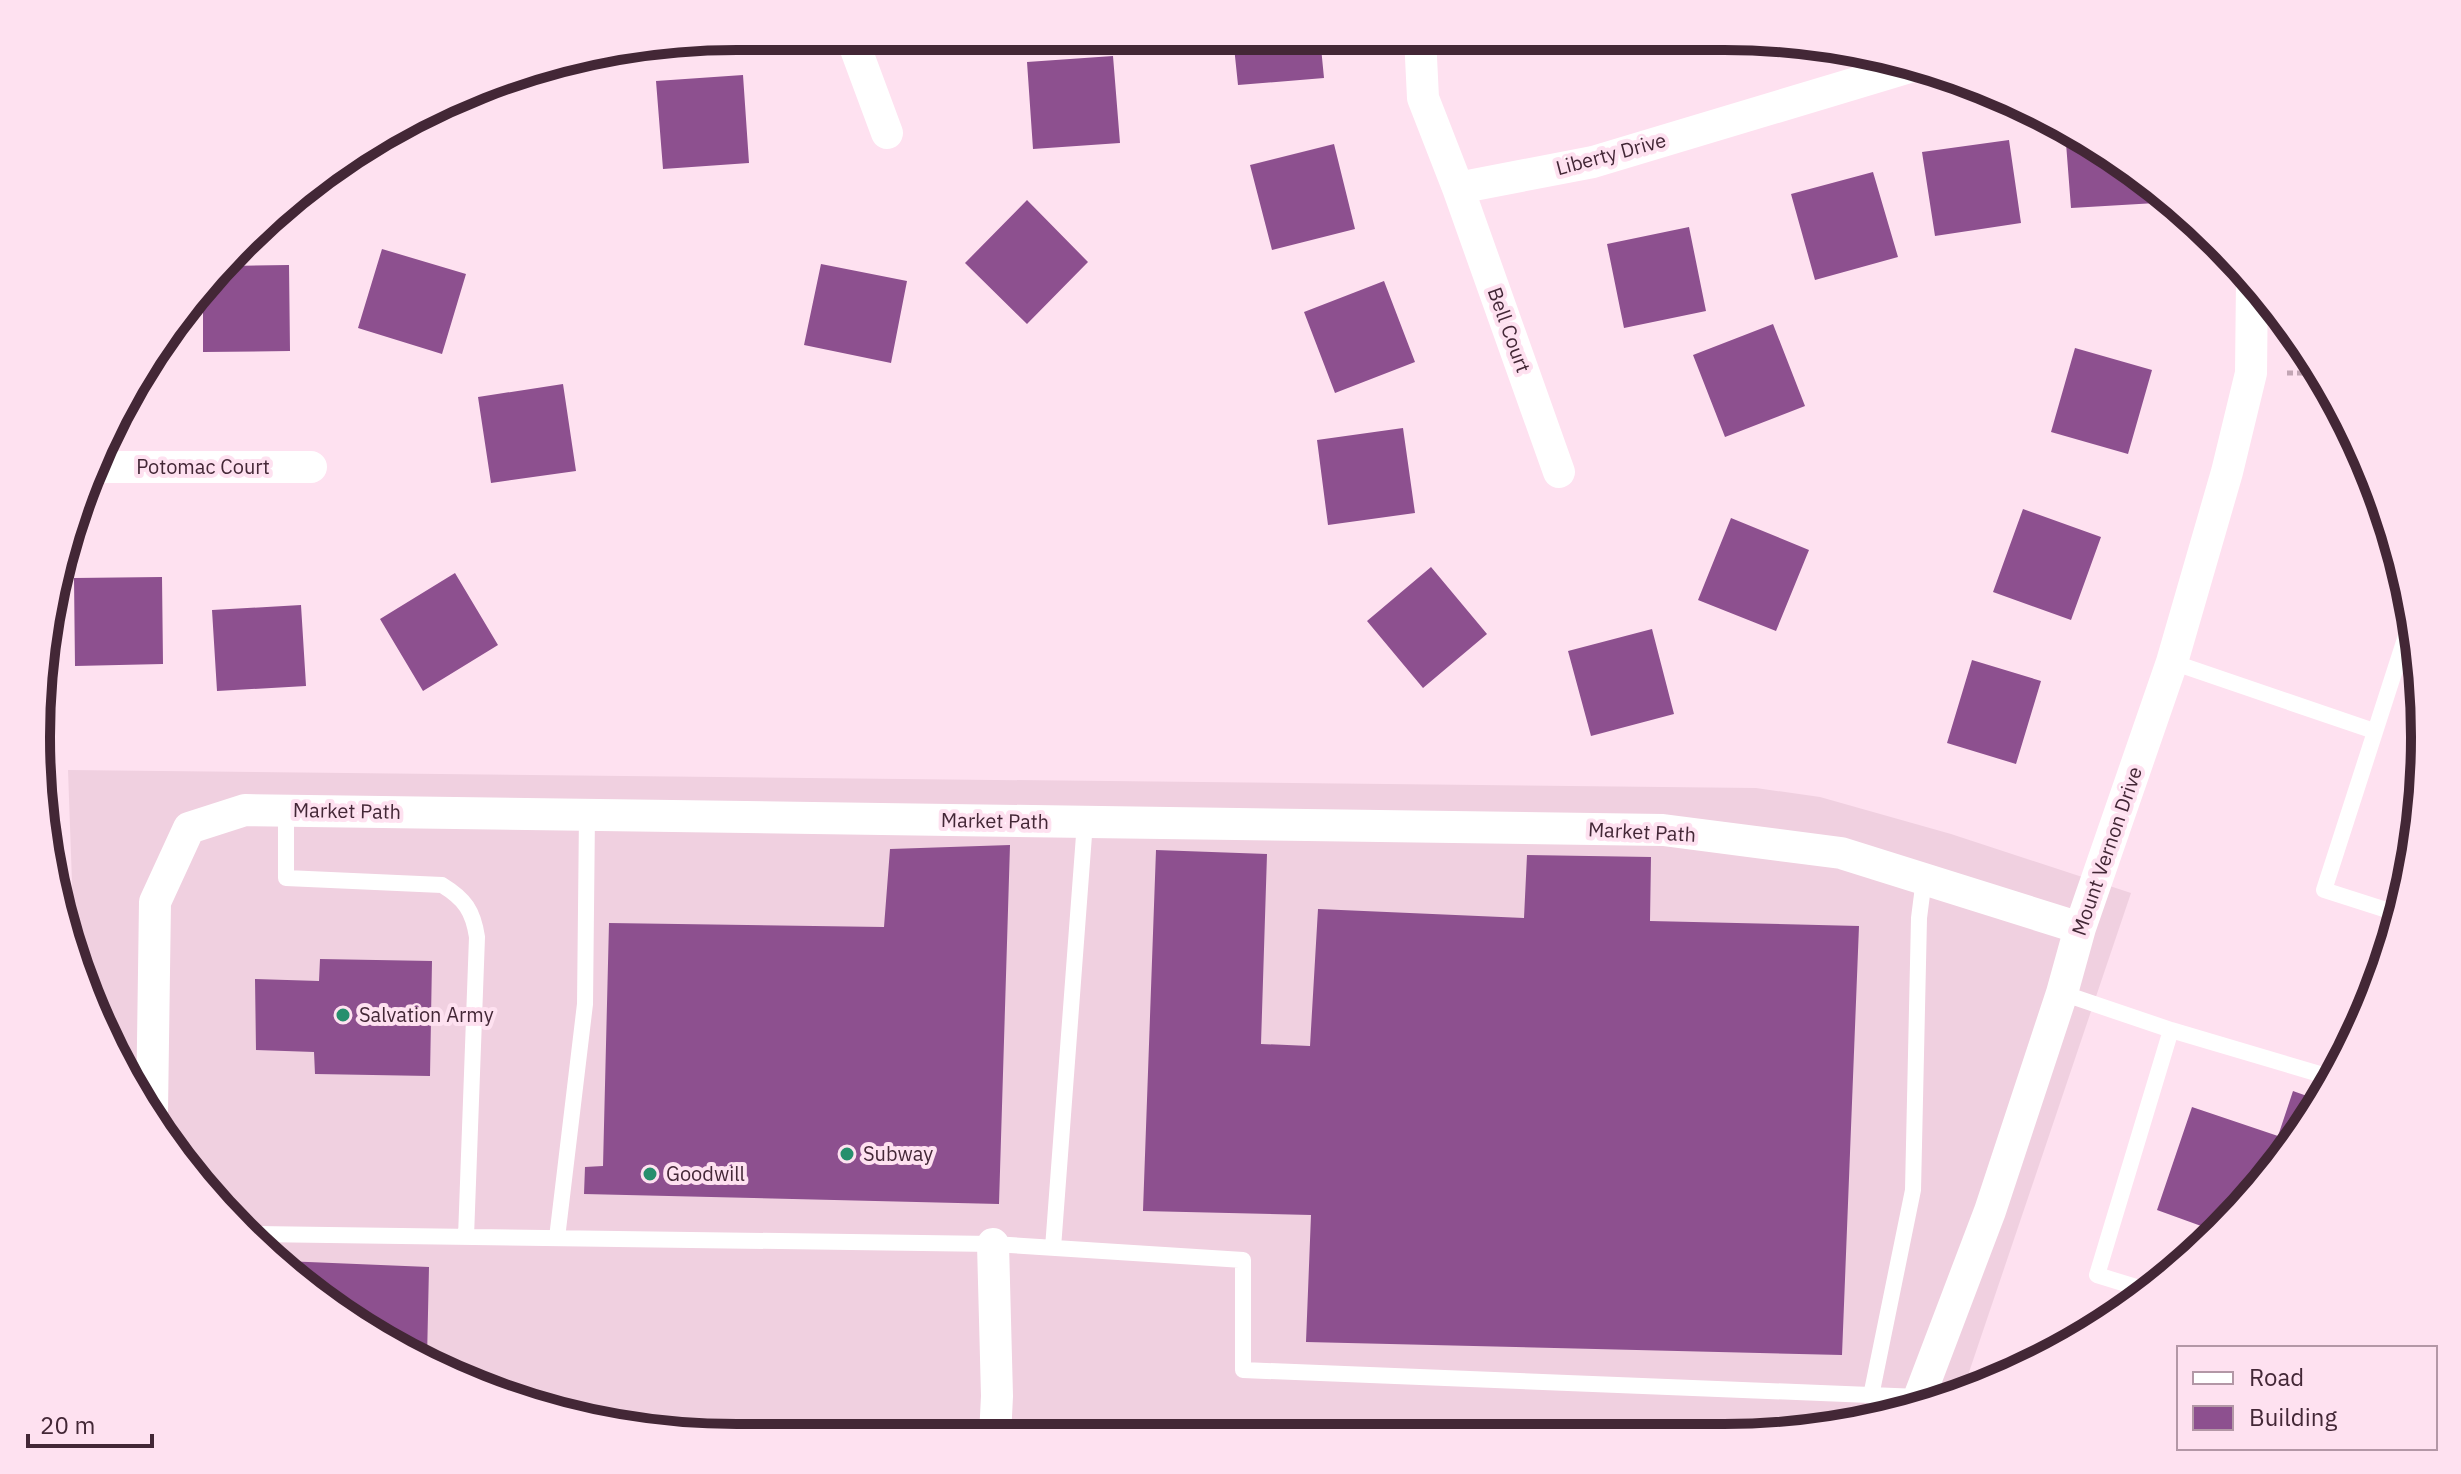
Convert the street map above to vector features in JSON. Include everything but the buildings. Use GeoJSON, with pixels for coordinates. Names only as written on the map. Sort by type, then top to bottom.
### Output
{"type":"FeatureCollection","features":[{"type":"Feature","properties":{"kind":"street"},"geometry":{"type":"LineString","coordinates":[[856,50],[887,133]]}},
{"type":"Feature","properties":{"kind":"street"},"geometry":{"type":"LineString","coordinates":[[1421,50],[1423,98],[1458,188]]}},
{"type":"Feature","properties":{"kind":"street","name":"Liberty Drive"},"geometry":{"type":"LineString","coordinates":[[1458,188],[1593,162],[1895,71]]}},
{"type":"Feature","properties":{"kind":"street","name":"Bell Court"},"geometry":{"type":"LineString","coordinates":[[1458,188],[1559,472]]}},
{"type":"Feature","properties":{"kind":"street","name":"Mount Vernon Drive"},"geometry":{"type":"LineString","coordinates":[[1928,1393],[2062,993],[2080,928],[2172,662],[2227,472],[2251,373],[2252,298]]}},
{"type":"Feature","properties":{"kind":"street","name":"Potomac Court"},"geometry":{"type":"LineString","coordinates":[[105,467],[311,467]]}},
{"type":"Feature","properties":{"kind":"street","name":"Market Path"},"geometry":{"type":"LineString","coordinates":[[152,1097],[155,902],[189,828],[245,810],[1663,830],[1841,853],[2080,928]]}},
{"type":"Feature","properties":{"kind":"street"},"geometry":{"type":"LineString","coordinates":[[993,1244],[996,1424]]}},
{"type":"Feature","properties":{"kind":"lane"},"geometry":{"type":"LineString","coordinates":[[2389,911],[2324,890],[2404,641]]}},
{"type":"Feature","properties":{"kind":"lane"},"geometry":{"type":"LineString","coordinates":[[2172,662],[2374,731]]}},
{"type":"Feature","properties":{"kind":"lane"},"geometry":{"type":"LineString","coordinates":[[286,810],[286,878],[442,885],[459,895],[474,914],[477,937],[466,1237]]}},
{"type":"Feature","properties":{"kind":"lane"},"geometry":{"type":"LineString","coordinates":[[557,1238],[585,1004],[587,814]]}},
{"type":"Feature","properties":{"kind":"lane"},"geometry":{"type":"LineString","coordinates":[[1053,1248],[1085,822]]}},
{"type":"Feature","properties":{"kind":"lane"},"geometry":{"type":"LineString","coordinates":[[1871,1396],[1913,1190],[1919,918],[1924,879]]}},
{"type":"Feature","properties":{"kind":"lane"},"geometry":{"type":"LineString","coordinates":[[2062,993],[2171,1030],[2322,1075]]}},
{"type":"Feature","properties":{"kind":"lane"},"geometry":{"type":"LineString","coordinates":[[2135,1287],[2097,1275],[2171,1030]]}},
{"type":"Feature","properties":{"kind":"lane"},"geometry":{"type":"LineString","coordinates":[[263,1234],[993,1244],[1243,1260],[1243,1370],[1906,1400]]}},
{"type":"Feature","properties":{"kind":"shaded area"},"geometry":{"type":"Polygon","coordinates":[[[68,770],[1756,788],[1820,797],[1951,834],[2131,893],[1966,1380],[1902,1401],[1858,1411],[1769,1423],[1724,1424],[692,1423],[603,1411],[516,1388],[433,1353],[355,1308],[284,1254],[220,1190],[166,1119],[121,1041],[102,1000],[73,916],[68,770]]]}},
{"type":"Feature","properties":{"kind":"place","name":"Salvation Army"},"geometry":{"type":"Point","coordinates":[343,1015]}},
{"type":"Feature","properties":{"kind":"place","name":"Subway"},"geometry":{"type":"Point","coordinates":[847,1154]}},
{"type":"Feature","properties":{"kind":"place","name":"Goodwill"},"geometry":{"type":"Point","coordinates":[650,1174]}}]}
